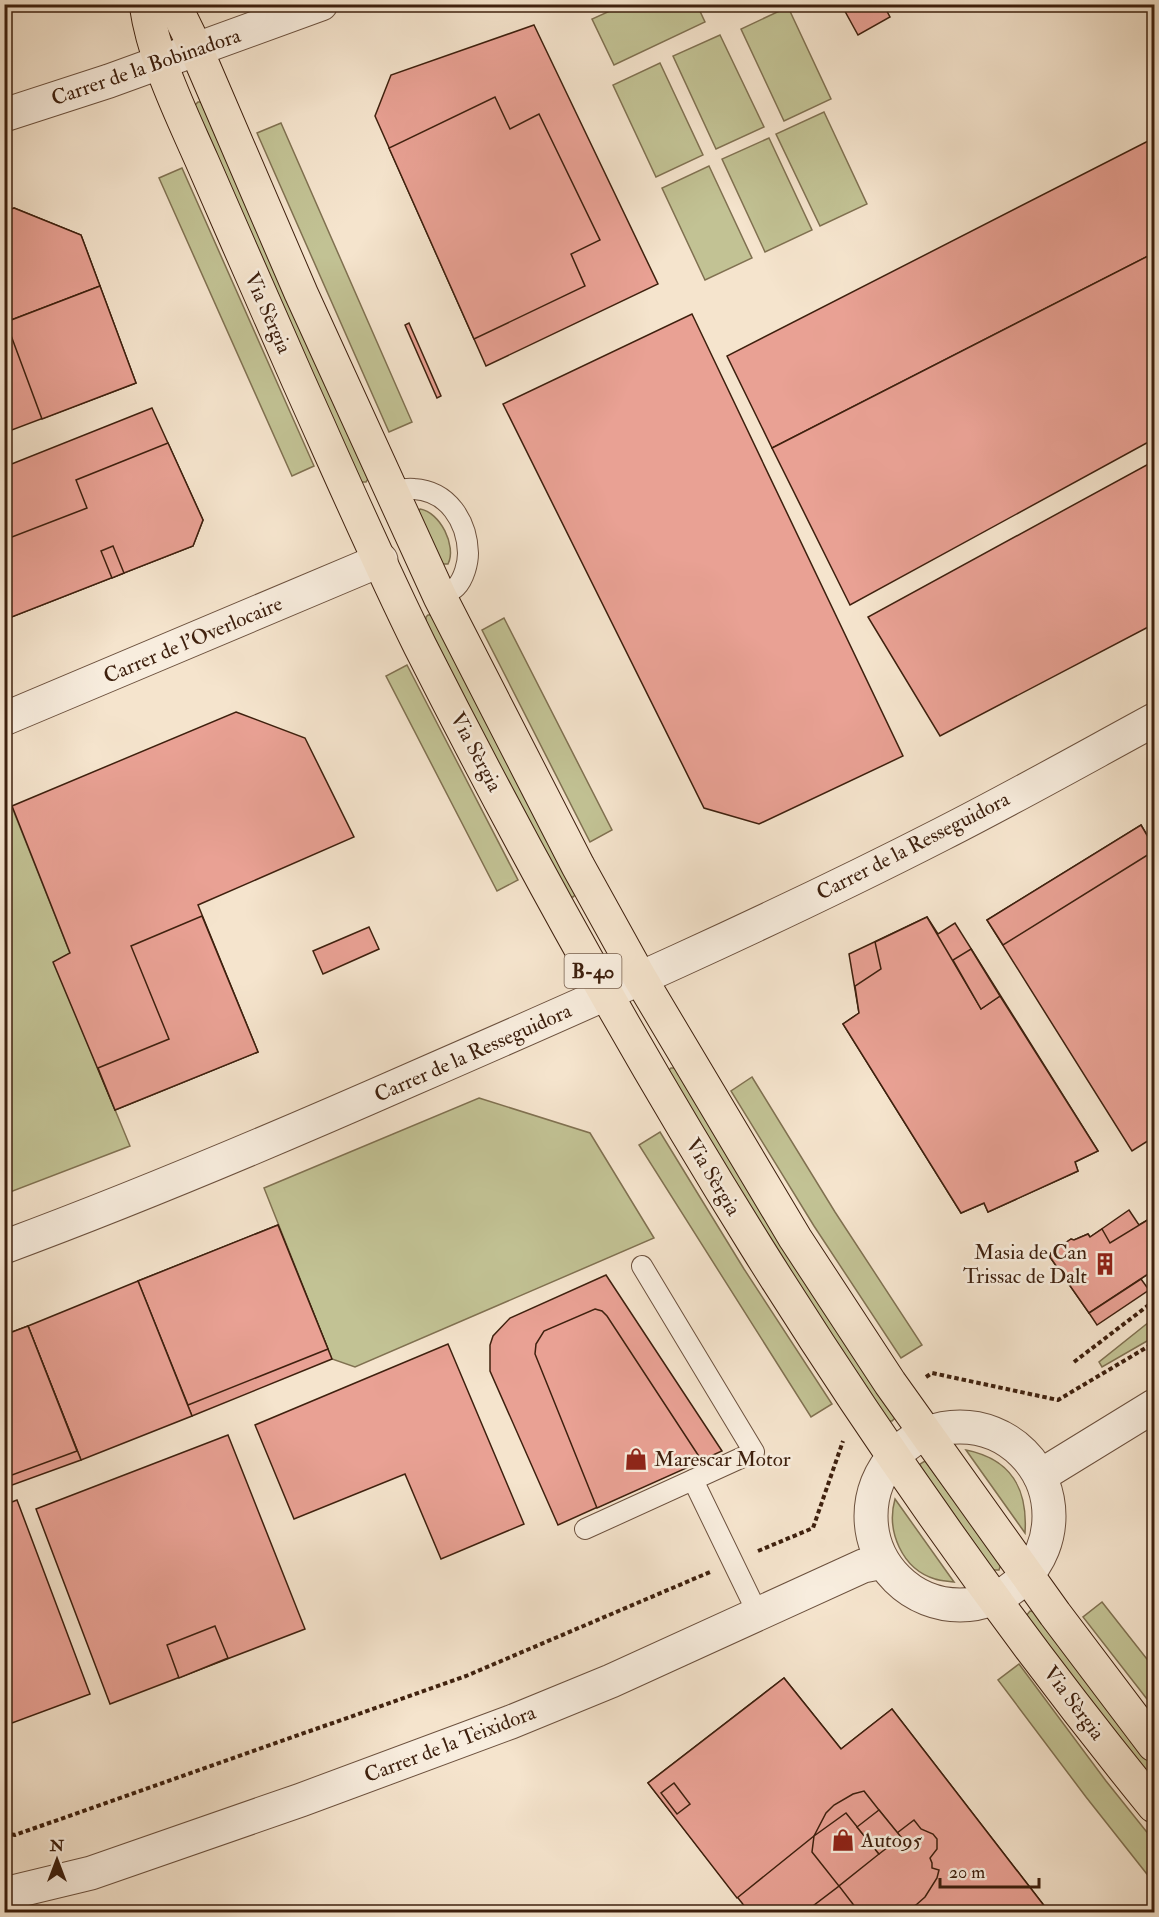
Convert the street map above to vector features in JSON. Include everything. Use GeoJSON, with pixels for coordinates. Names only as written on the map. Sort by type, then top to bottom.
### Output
{"type":"FeatureCollection","features":[{"type":"Feature","properties":{"kind":"main road","name":"Via Sèrgia"},"geometry":{"type":"LineString","coordinates":[[146,4],[160,63],[265,307],[381,561],[429,663],[543,881],[606,994],[671,1109],[762,1258],[867,1418],[994,1598],[1155,1806]]}},
{"type":"Feature","properties":{"kind":"main road","name":"Via Sèrgia"},"geometry":{"type":"LineString","coordinates":[[174,4],[196,49],[296,282],[440,597],[578,866],[640,978],[795,1238],[899,1396],[1027,1575],[1155,1744]]}},
{"type":"Feature","properties":{"kind":"street","name":"Carrer de la Bobinadora"},"geometry":{"type":"LineString","coordinates":[[4,115],[160,63],[321,4]]}},
{"type":"Feature","properties":{"kind":"street","name":"Carrer de l'Overlocaire"},"geometry":{"type":"LineString","coordinates":[[4,719],[381,561]]}},
{"type":"Feature","properties":{"kind":"street","name":"Carrer de la Resseguidora"},"geometry":{"type":"LineString","coordinates":[[4,1247],[90,1216],[287,1134],[606,994],[942,834],[1155,720]]}},
{"type":"Feature","properties":{"kind":"street"},"geometry":{"type":"LineString","coordinates":[[1040,1476],[1155,1406]]}},
{"type":"Feature","properties":{"kind":"street"},"geometry":{"type":"LineString","coordinates":[[951,1427],[978,1429],[1003,1438],[1024,1454],[1040,1476],[1047,1496],[1049,1516],[1046,1538],[1039,1557],[1027,1575],[1012,1588],[994,1598],[970,1605],[944,1604],[920,1596],[899,1582],[883,1562],[874,1541],[870,1519],[873,1496],[880,1474],[893,1456],[908,1442],[926,1433],[951,1427]]}},
{"type":"Feature","properties":{"kind":"street","name":"Carrer de la Teixidora"},"geometry":{"type":"LineString","coordinates":[[4,1893],[91,1873],[345,1784],[511,1722],[611,1681],[863,1566],[883,1562]]}},
{"type":"Feature","properties":{"kind":"lane"},"geometry":{"type":"LineString","coordinates":[[391,491],[414,489],[431,493],[443,499],[453,508],[461,520],[468,538],[468,559],[456,587],[440,597]]}},
{"type":"Feature","properties":{"kind":"lane"},"geometry":{"type":"LineString","coordinates":[[585,1529],[754,1452],[642,1266]]}},
{"type":"Feature","properties":{"kind":"lane"},"geometry":{"type":"LineString","coordinates":[[693,1480],[758,1614]]}},
{"type":"Feature","properties":{"kind":"path"},"geometry":{"type":"LineString","coordinates":[[1074,1362],[1155,1301]]}},
{"type":"Feature","properties":{"kind":"path"},"geometry":{"type":"LineString","coordinates":[[899,1396],[932,1373],[1058,1400],[1155,1343]]}},
{"type":"Feature","properties":{"kind":"path"},"geometry":{"type":"LineString","coordinates":[[4,1833],[15,1835],[466,1676],[813,1528],[847,1431],[867,1418]]}},
{"type":"Feature","properties":{"kind":"green space"},"geometry":{"type":"Polygon","coordinates":[[[623,5],[697,5],[705,22],[614,65],[592,19],[623,5]]]}},
{"type":"Feature","properties":{"kind":"green space"},"geometry":{"type":"Polygon","coordinates":[[[788,7],[831,99],[784,121],[741,29],[788,7]]]}},
{"type":"Feature","properties":{"kind":"green space"},"geometry":{"type":"Polygon","coordinates":[[[720,35],[764,127],[716,149],[673,56],[720,35]]]}},
{"type":"Feature","properties":{"kind":"green space"},"geometry":{"type":"Polygon","coordinates":[[[660,63],[703,155],[656,177],[613,85],[660,63]]]}},
{"type":"Feature","properties":{"kind":"green space"},"geometry":{"type":"Polygon","coordinates":[[[201,102],[368,479],[366,482],[359,479],[196,109],[195,105],[201,102]]]}},
{"type":"Feature","properties":{"kind":"green space"},"geometry":{"type":"Polygon","coordinates":[[[824,112],[867,204],[820,226],[776,134],[824,112]]]}},
{"type":"Feature","properties":{"kind":"green space"},"geometry":{"type":"Polygon","coordinates":[[[281,123],[412,422],[389,432],[257,133],[281,123]]]}},
{"type":"Feature","properties":{"kind":"green space"},"geometry":{"type":"Polygon","coordinates":[[[769,138],[812,230],[765,252],[722,159],[769,138]]]}},
{"type":"Feature","properties":{"kind":"green space"},"geometry":{"type":"Polygon","coordinates":[[[709,166],[752,258],[705,280],[662,188],[709,166]]]}},
{"type":"Feature","properties":{"kind":"green space"},"geometry":{"type":"Polygon","coordinates":[[[182,168],[314,466],[292,476],[159,178],[182,168]]]}},
{"type":"Feature","properties":{"kind":"green space"},"geometry":{"type":"Polygon","coordinates":[[[420,509],[434,516],[445,531],[450,548],[448,564],[442,564],[418,513],[420,509]]]}},
{"type":"Feature","properties":{"kind":"green space"},"geometry":{"type":"Polygon","coordinates":[[[428,615],[432,615],[575,895],[573,897],[569,897],[495,759],[426,621],[428,615]]]}},
{"type":"Feature","properties":{"kind":"green space"},"geometry":{"type":"Polygon","coordinates":[[[504,618],[612,830],[590,842],[482,630],[504,618]]]}},
{"type":"Feature","properties":{"kind":"green space"},"geometry":{"type":"Polygon","coordinates":[[[407,665],[518,880],[497,891],[386,676],[407,665]]]}},
{"type":"Feature","properties":{"kind":"green space"},"geometry":{"type":"Polygon","coordinates":[[[4,787],[70,953],[54,962],[130,1146],[5,1194],[4,787]]]}},
{"type":"Feature","properties":{"kind":"green space"},"geometry":{"type":"Polygon","coordinates":[[[675,1068],[678,1072],[894,1414],[895,1418],[892,1421],[888,1421],[775,1249],[668,1071],[675,1068]]]}},
{"type":"Feature","properties":{"kind":"green space"},"geometry":{"type":"Polygon","coordinates":[[[752,1077],[835,1212],[922,1345],[901,1358],[814,1226],[731,1091],[752,1077]]]}},
{"type":"Feature","properties":{"kind":"green space"},"geometry":{"type":"Polygon","coordinates":[[[479,1098],[590,1133],[654,1238],[355,1367],[332,1359],[264,1188],[479,1098]]]}},
{"type":"Feature","properties":{"kind":"green space"},"geometry":{"type":"Polygon","coordinates":[[[660,1132],[744,1269],[832,1404],[811,1417],[639,1145],[660,1132]]]}},
{"type":"Feature","properties":{"kind":"green space"},"geometry":{"type":"Polygon","coordinates":[[[1154,1318],[1154,1337],[1102,1367],[1099,1362],[1154,1318]]]}},
{"type":"Feature","properties":{"kind":"green space"},"geometry":{"type":"Polygon","coordinates":[[[966,1450],[995,1460],[1014,1478],[1023,1502],[1025,1533],[966,1450]]]}},
{"type":"Feature","properties":{"kind":"green space"},"geometry":{"type":"Polygon","coordinates":[[[925,1461],[1001,1564],[999,1570],[993,1570],[921,1467],[920,1464],[925,1461]]]}},
{"type":"Feature","properties":{"kind":"green space"},"geometry":{"type":"Polygon","coordinates":[[[895,1499],[954,1582],[937,1580],[923,1574],[905,1558],[895,1536],[893,1511],[895,1499]]]}},
{"type":"Feature","properties":{"kind":"green space"},"geometry":{"type":"Polygon","coordinates":[[[1102,1602],[1154,1668],[1154,1708],[1083,1617],[1102,1602]]]}},
{"type":"Feature","properties":{"kind":"green space"},"geometry":{"type":"Polygon","coordinates":[[[1030,1611],[1035,1612],[1154,1768],[1154,1782],[1026,1616],[1030,1611]]]}},
{"type":"Feature","properties":{"kind":"green space"},"geometry":{"type":"Polygon","coordinates":[[[1019,1664],[1154,1841],[1154,1883],[998,1680],[1019,1664]]]}},
{"type":"Feature","properties":{"kind":"building"},"geometry":{"type":"Polygon","coordinates":[[[841,4],[883,4],[890,17],[858,35],[841,4]]]}},
{"type":"Feature","properties":{"kind":"building"},"geometry":{"type":"Polygon","coordinates":[[[534,25],[658,284],[486,366],[375,116],[391,75],[534,25]]]}},
{"type":"Feature","properties":{"kind":"building"},"geometry":{"type":"Polygon","coordinates":[[[495,97],[510,129],[539,114],[600,240],[571,254],[585,286],[474,339],[389,148],[495,97]]]}},
{"type":"Feature","properties":{"kind":"building"},"geometry":{"type":"Polygon","coordinates":[[[1154,138],[1154,253],[772,448],[727,356],[1154,138]]]}},
{"type":"Feature","properties":{"kind":"building"},"geometry":{"type":"Polygon","coordinates":[[[14,208],[81,235],[136,383],[4,433],[4,212],[14,208]]]}},
{"type":"Feature","properties":{"kind":"building"},"geometry":{"type":"Polygon","coordinates":[[[14,208],[81,235],[100,286],[6,322],[4,318],[4,212],[14,208]]]}},
{"type":"Feature","properties":{"kind":"building"},"geometry":{"type":"Polygon","coordinates":[[[1154,253],[1154,439],[850,605],[772,448],[1154,253]]]}},
{"type":"Feature","properties":{"kind":"building"},"geometry":{"type":"Polygon","coordinates":[[[100,286],[136,383],[42,419],[6,322],[100,286]]]}},
{"type":"Feature","properties":{"kind":"building"},"geometry":{"type":"Polygon","coordinates":[[[692,314],[903,756],[759,824],[704,808],[503,404],[692,314]]]}},
{"type":"Feature","properties":{"kind":"building"},"geometry":{"type":"Polygon","coordinates":[[[409,323],[441,396],[437,398],[405,325],[409,323]]]}},
{"type":"Feature","properties":{"kind":"building"},"geometry":{"type":"Polygon","coordinates":[[[152,408],[203,520],[193,546],[4,620],[4,467],[152,408]]]}},
{"type":"Feature","properties":{"kind":"building"},"geometry":{"type":"Polygon","coordinates":[[[168,443],[203,520],[193,546],[4,620],[4,540],[87,508],[76,480],[168,443]]]}},
{"type":"Feature","properties":{"kind":"building"},"geometry":{"type":"Polygon","coordinates":[[[1154,461],[1154,624],[940,736],[868,617],[1154,461]]]}},
{"type":"Feature","properties":{"kind":"building"},"geometry":{"type":"Polygon","coordinates":[[[113,546],[124,573],[112,578],[101,551],[113,546]]]}},
{"type":"Feature","properties":{"kind":"building"},"geometry":{"type":"Polygon","coordinates":[[[236,712],[305,738],[354,837],[198,905],[258,1052],[115,1110],[53,962],[70,953],[12,806],[236,712]]]}},
{"type":"Feature","properties":{"kind":"building"},"geometry":{"type":"Polygon","coordinates":[[[1141,825],[1154,847],[1154,1137],[1132,1151],[987,920],[1141,825]]]}},
{"type":"Feature","properties":{"kind":"building"},"geometry":{"type":"Polygon","coordinates":[[[1141,825],[1154,851],[1003,945],[987,920],[1141,825]]]}},
{"type":"Feature","properties":{"kind":"building"},"geometry":{"type":"Polygon","coordinates":[[[202,916],[258,1052],[115,1110],[98,1068],[169,1039],[131,946],[202,916]]]}},
{"type":"Feature","properties":{"kind":"building"},"geometry":{"type":"Polygon","coordinates":[[[927,917],[938,934],[955,923],[1098,1151],[1075,1162],[1078,1171],[988,1212],[984,1203],[961,1213],[843,1024],[859,1013],[849,954],[927,917]]]}},
{"type":"Feature","properties":{"kind":"building"},"geometry":{"type":"Polygon","coordinates":[[[927,917],[981,1009],[1000,996],[1098,1151],[1075,1162],[1078,1171],[988,1212],[984,1203],[961,1213],[843,1024],[859,1013],[855,986],[881,969],[875,942],[927,917]]]}},
{"type":"Feature","properties":{"kind":"building"},"geometry":{"type":"Polygon","coordinates":[[[369,927],[379,949],[323,974],[313,951],[369,927]]]}},
{"type":"Feature","properties":{"kind":"building"},"geometry":{"type":"Polygon","coordinates":[[[971,949],[1000,996],[981,1009],[953,960],[971,949]]]}},
{"type":"Feature","properties":{"kind":"building","name":"Masia de Can Trissac de Dalt"},"geometry":{"type":"Polygon","coordinates":[[[1129,1210],[1139,1225],[1154,1216],[1154,1270],[1089,1313],[1050,1257],[1051,1253],[1071,1239],[1074,1240],[1088,1234],[1090,1237],[1129,1210]]]}},
{"type":"Feature","properties":{"kind":"building","name":"Masia de Can Trissac de Dalt"},"geometry":{"type":"Polygon","coordinates":[[[1154,1216],[1154,1270],[1089,1313],[1050,1257],[1051,1253],[1071,1239],[1074,1240],[1088,1234],[1090,1237],[1102,1229],[1110,1243],[1154,1216]]]}},
{"type":"Feature","properties":{"kind":"building"},"geometry":{"type":"Polygon","coordinates":[[[278,1225],[332,1359],[192,1416],[138,1281],[278,1225]]]}},
{"type":"Feature","properties":{"kind":"building"},"geometry":{"type":"Polygon","coordinates":[[[278,1225],[328,1349],[188,1405],[138,1281],[278,1225]]]}},
{"type":"Feature","properties":{"kind":"building"},"geometry":{"type":"Polygon","coordinates":[[[606,1275],[722,1451],[558,1525],[490,1371],[490,1345],[493,1336],[510,1318],[606,1275]]]}},
{"type":"Feature","properties":{"kind":"building"},"geometry":{"type":"Polygon","coordinates":[[[1141,1279],[1149,1290],[1097,1325],[1089,1313],[1141,1279]]]}},
{"type":"Feature","properties":{"kind":"building"},"geometry":{"type":"Polygon","coordinates":[[[138,1281],[192,1416],[81,1460],[28,1326],[138,1281]]]}},
{"type":"Feature","properties":{"kind":"building"},"geometry":{"type":"Polygon","coordinates":[[[595,1309],[607,1316],[702,1461],[597,1508],[535,1354],[536,1344],[544,1331],[595,1309]]]}},
{"type":"Feature","properties":{"kind":"building"},"geometry":{"type":"Polygon","coordinates":[[[28,1326],[81,1460],[4,1488],[4,1335],[28,1326]]]}},
{"type":"Feature","properties":{"kind":"building"},"geometry":{"type":"Polygon","coordinates":[[[28,1326],[77,1451],[4,1478],[4,1335],[28,1326]]]}},
{"type":"Feature","properties":{"kind":"building"},"geometry":{"type":"Polygon","coordinates":[[[448,1344],[524,1524],[441,1559],[405,1474],[294,1519],[255,1425],[448,1344]]]}},
{"type":"Feature","properties":{"kind":"building"},"geometry":{"type":"Polygon","coordinates":[[[228,1435],[305,1629],[110,1704],[36,1509],[228,1435]]]}},
{"type":"Feature","properties":{"kind":"building"},"geometry":{"type":"Polygon","coordinates":[[[17,1500],[90,1694],[4,1726],[4,1505],[17,1500]]]}},
{"type":"Feature","properties":{"kind":"building"},"geometry":{"type":"Polygon","coordinates":[[[215,1626],[228,1658],[179,1678],[167,1645],[215,1626]]]}},
{"type":"Feature","properties":{"kind":"building","name":"Auto95"},"geometry":{"type":"Polygon","coordinates":[[[784,1678],[841,1749],[892,1709],[1049,1912],[749,1912],[648,1783],[784,1678]]]}},
{"type":"Feature","properties":{"kind":"building","name":"Auto95"},"geometry":{"type":"Polygon","coordinates":[[[784,1678],[841,1749],[892,1709],[1049,1912],[805,1912],[839,1886],[812,1852],[814,1836],[737,1898],[648,1783],[784,1678]]]}},
{"type":"Feature","properties":{"kind":"building"},"geometry":{"type":"Polygon","coordinates":[[[674,1783],[690,1804],[677,1814],[661,1793],[674,1783]]]}},
{"type":"Feature","properties":{"kind":"building"},"geometry":{"type":"Polygon","coordinates":[[[864,1791],[897,1833],[914,1820],[921,1829],[933,1834],[937,1839],[937,1849],[930,1858],[932,1868],[939,1870],[937,1878],[925,1897],[904,1912],[859,1912],[839,1886],[879,1854],[846,1813],[814,1836],[826,1813],[834,1805],[853,1794],[864,1791]]]}},
{"type":"Feature","properties":{"kind":"building"},"geometry":{"type":"Polygon","coordinates":[[[879,1810],[901,1837],[879,1854],[857,1827],[879,1810]]]}},
{"type":"Feature","properties":{"kind":"place","name":"Masia de Can Trissac de Dalt"},"geometry":{"type":"Point","coordinates":[1105,1264]}},
{"type":"Feature","properties":{"kind":"place","name":"Marescar Motor"},"geometry":{"type":"Point","coordinates":[636,1459]}},
{"type":"Feature","properties":{"kind":"place","name":"Auto95"},"geometry":{"type":"Point","coordinates":[843,1840]}}]}
